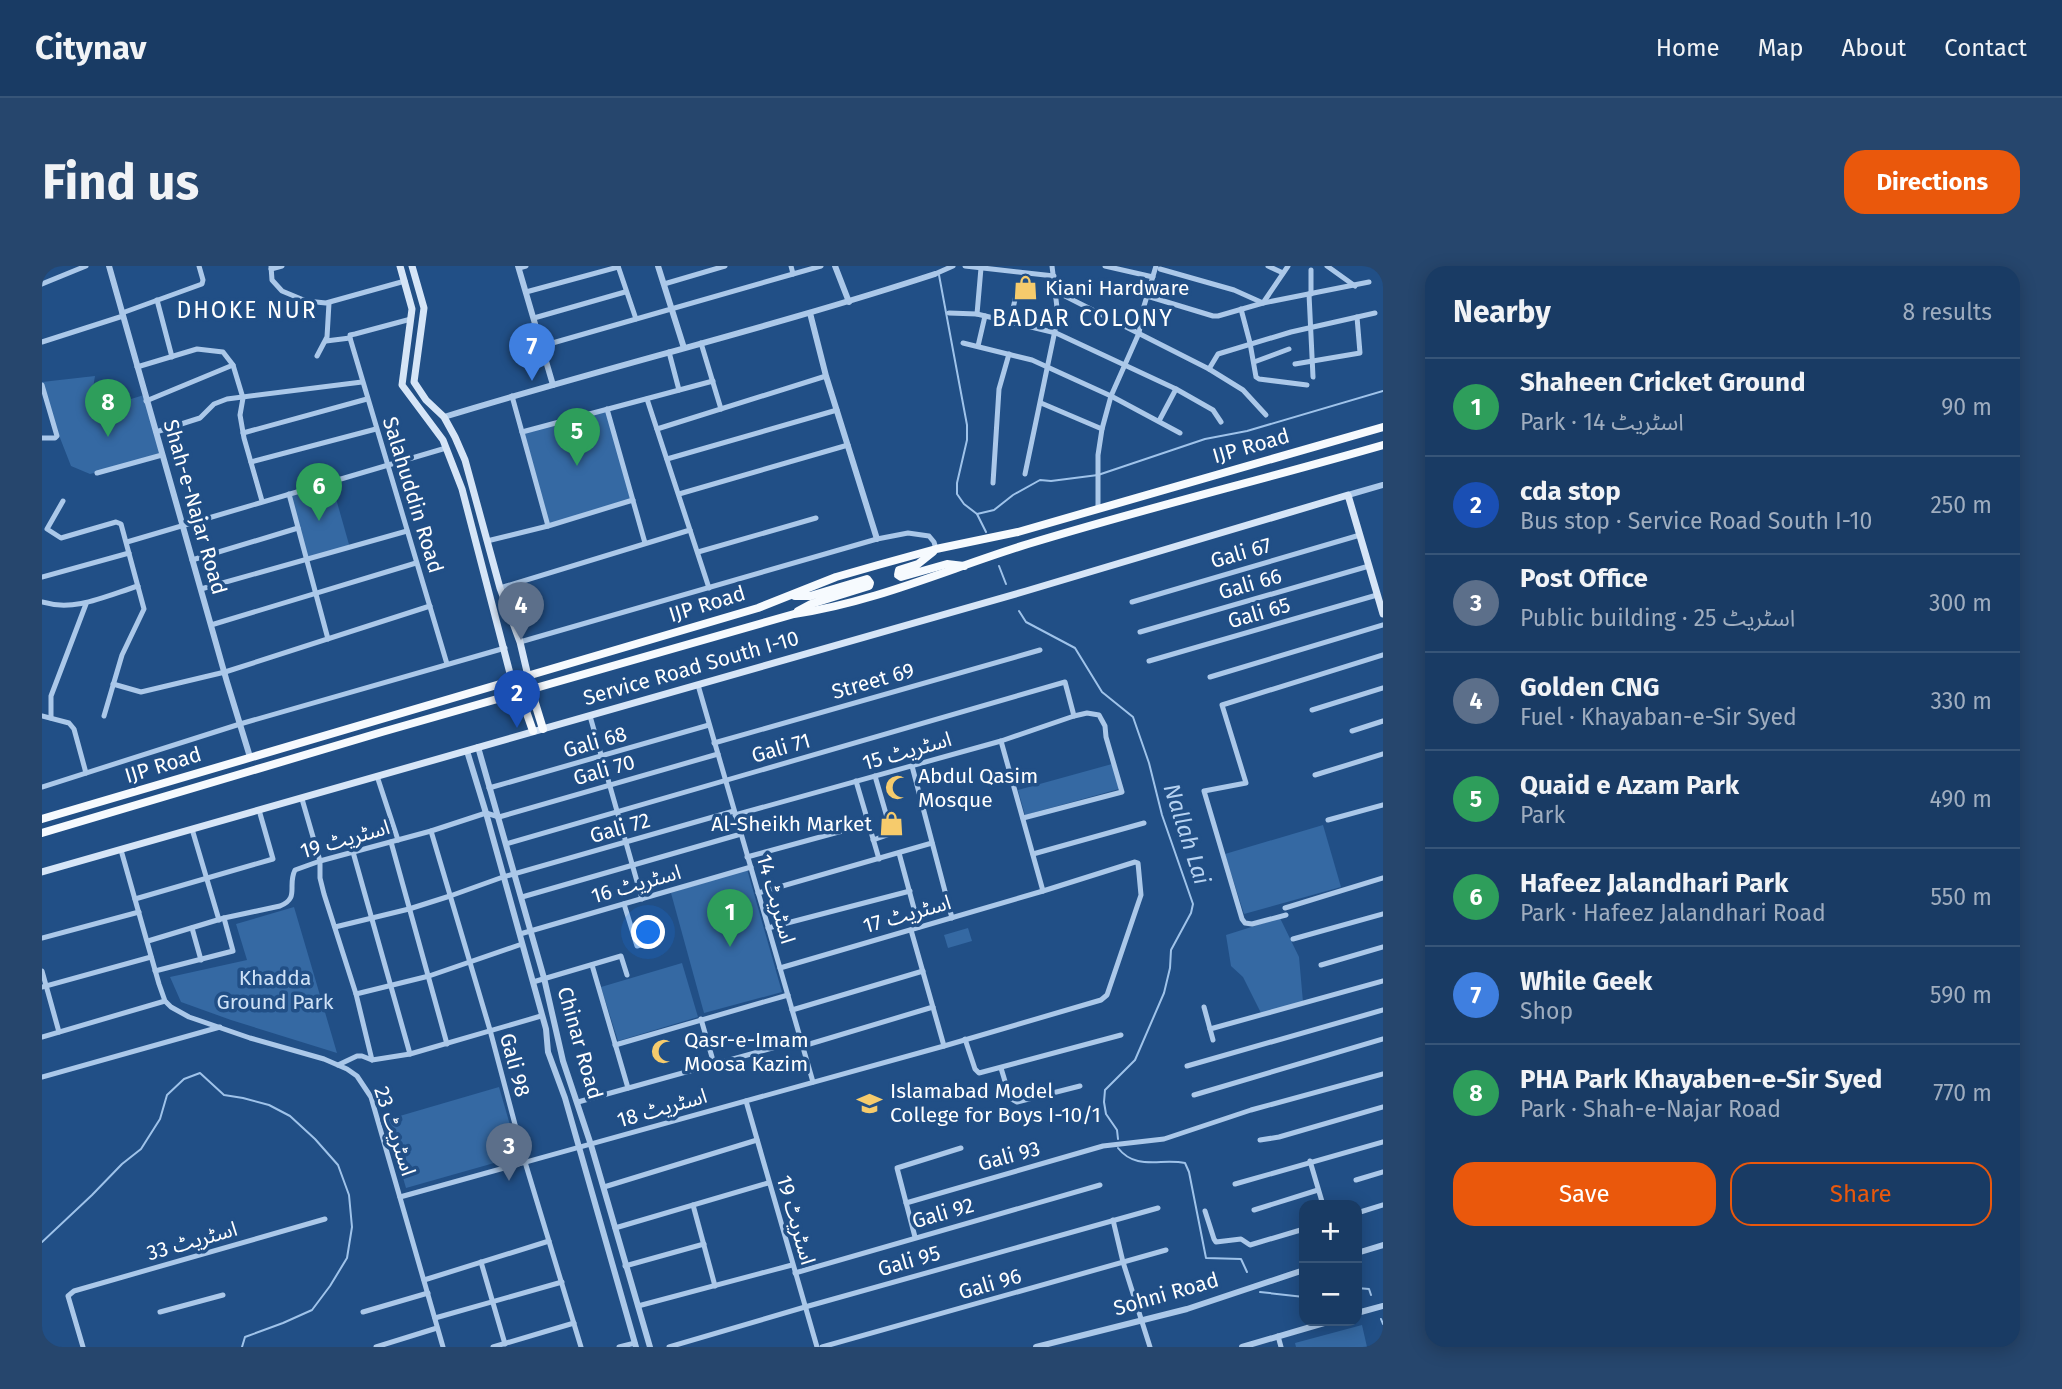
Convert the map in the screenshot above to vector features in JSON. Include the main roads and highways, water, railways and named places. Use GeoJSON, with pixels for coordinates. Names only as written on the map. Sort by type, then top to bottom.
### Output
{"type":"FeatureCollection","features":[{"type":"Feature","properties":{"kind":"highway","name":"IJP Road"},"geometry":{"type":"LineString","coordinates":[[42,819],[758,608],[836,578],[936,549],[1098,509],[1383,426]]}},
{"type":"Feature","properties":{"kind":"highway","name":"IJP Road"},"geometry":{"type":"LineString","coordinates":[[42,833],[794,614],[846,605],[1031,543],[1383,445]]}},
{"type":"Feature","properties":{"kind":"highway"},"geometry":{"type":"LineString","coordinates":[[936,549],[919,564],[899,570],[898,575],[901,577],[947,564],[967,566]]}},
{"type":"Feature","properties":{"kind":"highway"},"geometry":{"type":"LineString","coordinates":[[792,596],[810,596],[867,579],[870,583],[867,587],[811,604],[794,614]]}},
{"type":"Feature","properties":{"kind":"highway"},"geometry":{"type":"LineString","coordinates":[[531,690],[538,730]]}},
{"type":"Feature","properties":{"kind":"highway"},"geometry":{"type":"LineString","coordinates":[[520,694],[538,730]]}},
{"type":"Feature","properties":{"kind":"highway"},"geometry":{"type":"LineString","coordinates":[[108,800],[112,812]]}},
{"type":"Feature","properties":{"kind":"main road"},"geometry":{"type":"LineString","coordinates":[[400,266],[410,299],[412,319],[402,385],[433,425],[446,448],[462,489],[512,681]]}},
{"type":"Feature","properties":{"kind":"main road"},"geometry":{"type":"LineString","coordinates":[[412,266],[424,308],[414,382],[426,400],[444,417],[465,460],[500,588],[528,676]]}},
{"type":"Feature","properties":{"kind":"main road","name":"Service Road South I-10"},"geometry":{"type":"LineString","coordinates":[[42,873],[1026,591],[1348,495],[1383,614]]}},
{"type":"Feature","properties":{"kind":"main road"},"geometry":{"type":"LineString","coordinates":[[505,648],[518,639]]}},
{"type":"Feature","properties":{"kind":"main road"},"geometry":{"type":"LineString","coordinates":[[505,648],[522,652]]}},
{"type":"Feature","properties":{"kind":"waterway","name":"Nallah Lai"},"geometry":{"type":"LineString","coordinates":[[939,275],[967,425],[967,440],[957,494],[964,504],[977,514],[986,532]]}},
{"type":"Feature","properties":{"kind":"waterway"},"geometry":{"type":"LineString","coordinates":[[977,514],[994,510],[1013,495],[1040,480],[1098,475],[1205,439],[1247,431],[1383,391]]}},
{"type":"Feature","properties":{"kind":"waterway","name":"Nallah Lai"},"geometry":{"type":"LineString","coordinates":[[999,566],[1006,584]]}},
{"type":"Feature","properties":{"kind":"waterway","name":"Nallah Lai"},"geometry":{"type":"LineString","coordinates":[[1019,611],[1026,622],[1075,648],[1102,692],[1133,717],[1149,763],[1162,815],[1193,904],[1171,950],[1164,993],[1135,1060],[1105,1090],[1106,1114],[1117,1130],[1118,1139]]}},
{"type":"Feature","properties":{"kind":"waterway","name":"Nallah Lai"},"geometry":{"type":"LineString","coordinates":[[42,1242],[141,1149],[160,1119],[167,1095],[184,1079],[200,1073],[224,1095],[269,1105],[290,1116],[338,1165],[349,1195],[352,1227],[347,1258],[312,1310],[245,1337],[242,1347]]}},
{"type":"Feature","properties":{"kind":"waterway","name":"Nallah Lai"},"geometry":{"type":"LineString","coordinates":[[1118,1148],[1125,1155],[1141,1162],[1185,1163],[1206,1258],[1241,1259],[1247,1272]]}},
{"type":"Feature","properties":{"kind":"waterway","name":"Nallah Lai"},"geometry":{"type":"LineString","coordinates":[[1362,1288],[1369,1289],[1371,1295]]}},
{"type":"Feature","properties":{"kind":"waterway","name":"Nallah Lai"},"geometry":{"type":"LineString","coordinates":[[1260,1292],[1299,1296]]}},
{"type":"Feature","properties":{"kind":"waterway","name":"Nallah Lai"},"geometry":{"type":"LineString","coordinates":[[1381,1319],[1383,1324]]}},
{"type":"Feature","properties":{"kind":"place","name":"Kiani Hardware"},"geometry":{"type":"Point","coordinates":[1025,288]}},
{"type":"Feature","properties":{"kind":"place","name":"While Geek"},"geometry":{"type":"Point","coordinates":[532,381]}},
{"type":"Feature","properties":{"kind":"place","name":"PHA Park Khayaben-e-Sir Syed"},"geometry":{"type":"Point","coordinates":[108,437]}},
{"type":"Feature","properties":{"kind":"place","name":"Quaid e Azam Park"},"geometry":{"type":"Point","coordinates":[577,466]}},
{"type":"Feature","properties":{"kind":"place","name":"Hafeez Jalandhari Park"},"geometry":{"type":"Point","coordinates":[319,521]}},
{"type":"Feature","properties":{"kind":"place","name":"Golden CNG"},"geometry":{"type":"Point","coordinates":[521,640]}},
{"type":"Feature","properties":{"kind":"place","name":"cda stop"},"geometry":{"type":"Point","coordinates":[517,728]}},
{"type":"Feature","properties":{"kind":"place","name":"Abdul Qasim Mosque"},"geometry":{"type":"Point","coordinates":[898,788]}},
{"type":"Feature","properties":{"kind":"place","name":"Al-Sheikh Market"},"geometry":{"type":"Point","coordinates":[892,824]}},
{"type":"Feature","properties":{"kind":"place","name":"Shaheen Cricket Ground"},"geometry":{"type":"Point","coordinates":[730,947]}},
{"type":"Feature","properties":{"kind":"place","name":"Qasr-e-Imam Moosa Kazim"},"geometry":{"type":"Point","coordinates":[664,1052]}},
{"type":"Feature","properties":{"kind":"place","name":"Islamabad Model College for Boys I-10/1"},"geometry":{"type":"Point","coordinates":[870,1103]}},
{"type":"Feature","properties":{"kind":"place","name":"Post Office"},"geometry":{"type":"Point","coordinates":[509,1181]}},
{"type":"Feature","properties":{"kind":"district","name":"DHOKE NUR"},"geometry":{"type":"Point","coordinates":[247,310]}},
{"type":"Feature","properties":{"kind":"district","name":"BADAR COLONY"},"geometry":{"type":"Point","coordinates":[1083,318]}},
{"type":"Feature","properties":{"kind":"park label","name":"Khadda Ground Park"},"geometry":{"type":"Point","coordinates":[275,990]}}]}
